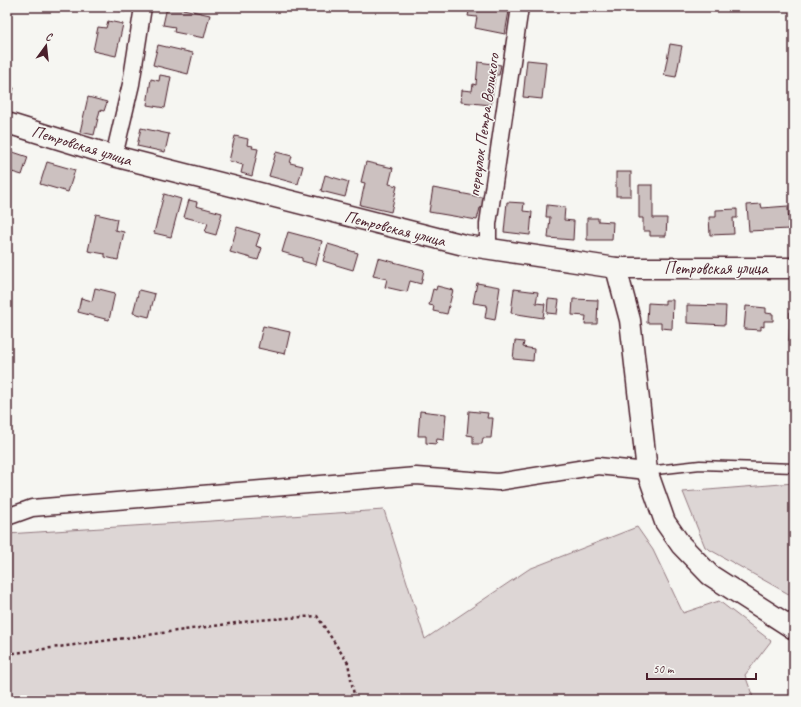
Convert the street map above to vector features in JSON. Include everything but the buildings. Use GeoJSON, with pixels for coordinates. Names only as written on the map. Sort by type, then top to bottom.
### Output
{"type":"FeatureCollection","features":[{"type":"Feature","properties":{"kind":"street"},"geometry":{"type":"LineString","coordinates":[[114,156],[131,84],[143,7]]}},
{"type":"Feature","properties":{"kind":"street","name":"переулок Петра Великого"},"geometry":{"type":"LineString","coordinates":[[488,249],[488,224],[520,7]]}},
{"type":"Feature","properties":{"kind":"street","name":"Петровская улица"},"geometry":{"type":"LineString","coordinates":[[7,123],[114,156],[464,245],[616,268],[794,268]]}},
{"type":"Feature","properties":{"kind":"street"},"geometry":{"type":"LineString","coordinates":[[616,268],[630,320],[647,471],[665,522],[681,545],[710,575],[794,629]]}},
{"type":"Feature","properties":{"kind":"street"},"geometry":{"type":"LineString","coordinates":[[7,517],[32,508],[416,476],[498,482],[598,466],[647,471]]}},
{"type":"Feature","properties":{"kind":"lane"},"geometry":{"type":"LineString","coordinates":[[647,471],[700,465],[794,468]]}},
{"type":"Feature","properties":{"kind":"path"},"geometry":{"type":"LineString","coordinates":[[7,654],[258,620],[317,616],[348,663],[355,700]]}},
{"type":"Feature","properties":{"kind":"shaded area"},"geometry":{"type":"Polygon","coordinates":[[[794,483],[794,597],[705,547],[683,492],[794,483]]]}},
{"type":"Feature","properties":{"kind":"shaded area"},"geometry":{"type":"Polygon","coordinates":[[[384,510],[425,639],[529,569],[637,527],[653,550],[683,613],[719,601],[771,641],[745,675],[754,700],[7,700],[7,534],[384,510]]]}}]}
